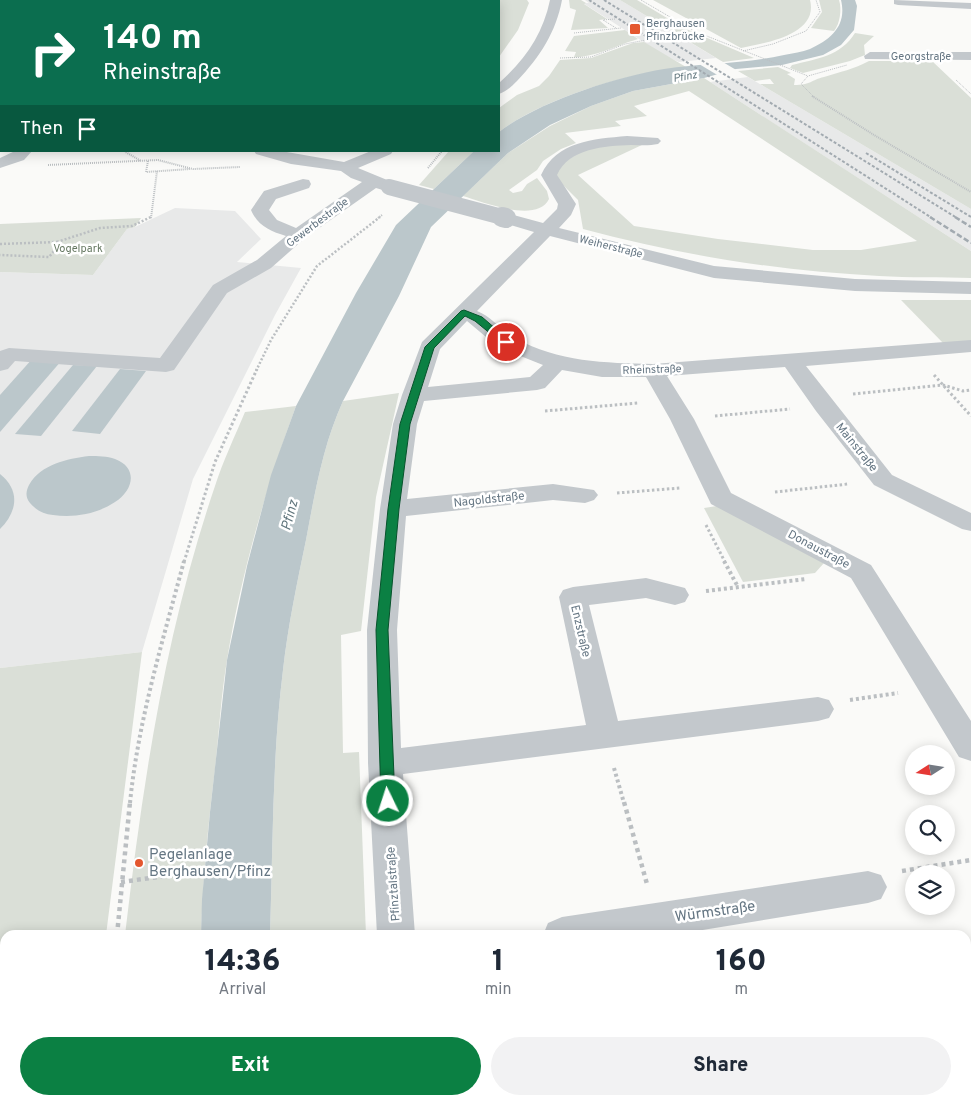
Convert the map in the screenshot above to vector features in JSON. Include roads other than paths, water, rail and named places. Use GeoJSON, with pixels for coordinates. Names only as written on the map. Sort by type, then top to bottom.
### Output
{"type":"FeatureCollection","features":[{"type":"Feature","properties":{"kind":"street"},"geometry":{"type":"LineString","coordinates":[[500,89],[526,64],[540,44],[554,13],[556,0]]}},
{"type":"Feature","properties":{"kind":"street"},"geometry":{"type":"LineString","coordinates":[[898,2],[951,2],[971,6]]}},
{"type":"Feature","properties":{"kind":"street","name":"Georgstraße"},"geometry":{"type":"LineString","coordinates":[[870,56],[971,56]]}},
{"type":"Feature","properties":{"kind":"street"},"geometry":{"type":"LineString","coordinates":[[464,313],[565,211],[567,204],[549,176],[550,169],[562,158],[573,151],[599,143],[633,140],[653,141]]}},
{"type":"Feature","properties":{"kind":"street"},"geometry":{"type":"LineString","coordinates":[[5,162],[22,152]]}},
{"type":"Feature","properties":{"kind":"street","name":"Weiherstraße"},"geometry":{"type":"LineString","coordinates":[[266,152],[291,159],[346,167],[357,175],[381,185],[547,230],[714,272],[856,285],[971,288]]}},
{"type":"Feature","properties":{"kind":"street"},"geometry":{"type":"LineString","coordinates":[[346,167],[383,152]]}},
{"type":"Feature","properties":{"kind":"street"},"geometry":{"type":"LineString","coordinates":[[299,234],[268,223],[262,217],[260,210],[270,195],[303,184]]}},
{"type":"Feature","properties":{"kind":"street","name":"Gewerbestraße"},"geometry":{"type":"LineString","coordinates":[[0,364],[9,354],[166,365],[220,289],[264,264],[299,234],[381,185]]}},
{"type":"Feature","properties":{"kind":"street","name":"Rheinstraße"},"geometry":{"type":"LineString","coordinates":[[464,313],[478,319],[506,342],[557,364],[602,370],[653,371],[971,346]]}},
{"type":"Feature","properties":{"kind":"street","name":"Pfinztalstraße"},"geometry":{"type":"LineString","coordinates":[[396,930],[385,763],[382,630],[393,509],[405,424],[430,347],[464,313]]}},
{"type":"Feature","properties":{"kind":"street","name":"Mainstraße"},"geometry":{"type":"LineString","coordinates":[[790,359],[824,406],[883,480],[971,523]]}},
{"type":"Feature","properties":{"kind":"street"},"geometry":{"type":"LineString","coordinates":[[413,395],[537,382],[557,364]]}},
{"type":"Feature","properties":{"kind":"street","name":"Donaustraße"},"geometry":{"type":"LineString","coordinates":[[653,371],[682,419],[720,498],[862,572],[971,748]]}},
{"type":"Feature","properties":{"kind":"street","name":"Nagoldstraße"},"geometry":{"type":"LineString","coordinates":[[393,509],[553,492],[585,495]]}},
{"type":"Feature","properties":{"kind":"street","name":"Enzstraße"},"geometry":{"type":"LineString","coordinates":[[604,736],[573,597],[646,588],[675,595]]}},
{"type":"Feature","properties":{"kind":"street"},"geometry":{"type":"LineString","coordinates":[[385,763],[818,709]]}},
{"type":"Feature","properties":{"kind":"street","name":"Würmstraße"},"geometry":{"type":"LineString","coordinates":[[592,930],[868,887]]}},
{"type":"Feature","properties":{"kind":"water","name":"Pfinz"},"geometry":{"type":"Polygon","coordinates":[[[841,0],[855,0],[857,6],[854,30],[841,45],[823,55],[782,65],[736,69],[704,78],[633,91],[591,106],[550,125],[508,153],[431,227],[399,296],[343,401],[330,435],[316,487],[290,621],[279,703],[270,930],[201,930],[210,812],[227,660],[247,566],[271,475],[296,406],[356,293],[396,225],[473,152],[500,152],[500,131],[534,111],[578,92],[644,73],[679,67],[769,58],[810,49],[825,41],[836,30],[842,17],[841,0]]]}},
{"type":"Feature","properties":{"kind":"water"},"geometry":{"type":"Polygon","coordinates":[[[33,358],[62,360],[0,432],[0,395],[33,358]]]}},
{"type":"Feature","properties":{"kind":"water"},"geometry":{"type":"Polygon","coordinates":[[[73,365],[97,366],[41,436],[15,434],[73,365]]]}},
{"type":"Feature","properties":{"kind":"water"},"geometry":{"type":"Polygon","coordinates":[[[120,369],[146,371],[100,434],[72,431],[120,369]]]}},
{"type":"Feature","properties":{"kind":"water"},"geometry":{"type":"Polygon","coordinates":[[[89,456],[112,458],[123,463],[128,468],[131,480],[129,486],[126,492],[115,502],[101,510],[85,514],[61,516],[46,514],[37,510],[28,501],[27,490],[29,485],[40,472],[47,467],[64,461],[89,456]]]}},
{"type":"Feature","properties":{"kind":"water"},"geometry":{"type":"Polygon","coordinates":[[[0,474],[11,487],[14,501],[10,515],[0,529],[0,474]]]}},
{"type":"Feature","properties":{"kind":"railway"},"geometry":{"type":"LineString","coordinates":[[589,0],[932,218]]}},
{"type":"Feature","properties":{"kind":"railway"},"geometry":{"type":"LineString","coordinates":[[604,0],[957,218]]}},
{"type":"Feature","properties":{"kind":"railway"},"geometry":{"type":"LineString","coordinates":[[866,153],[971,217]]}},
{"type":"Feature","properties":{"kind":"railway"},"geometry":{"type":"LineString","coordinates":[[930,217],[971,243]]}},
{"type":"Feature","properties":{"kind":"railway"},"geometry":{"type":"LineString","coordinates":[[955,217],[971,227]]}},
{"type":"Feature","properties":{"kind":"place","name":"Berghausen Pfinzbrücke"},"geometry":{"type":"Point","coordinates":[635,29]}},
{"type":"Feature","properties":{"kind":"place","name":"Pegelanlage Berghausen/Pfinz"},"geometry":{"type":"Point","coordinates":[139,863]}},
{"type":"Feature","properties":{"kind":"park label","name":"Vogelpark"},"geometry":{"type":"Point","coordinates":[78,248]}}]}
